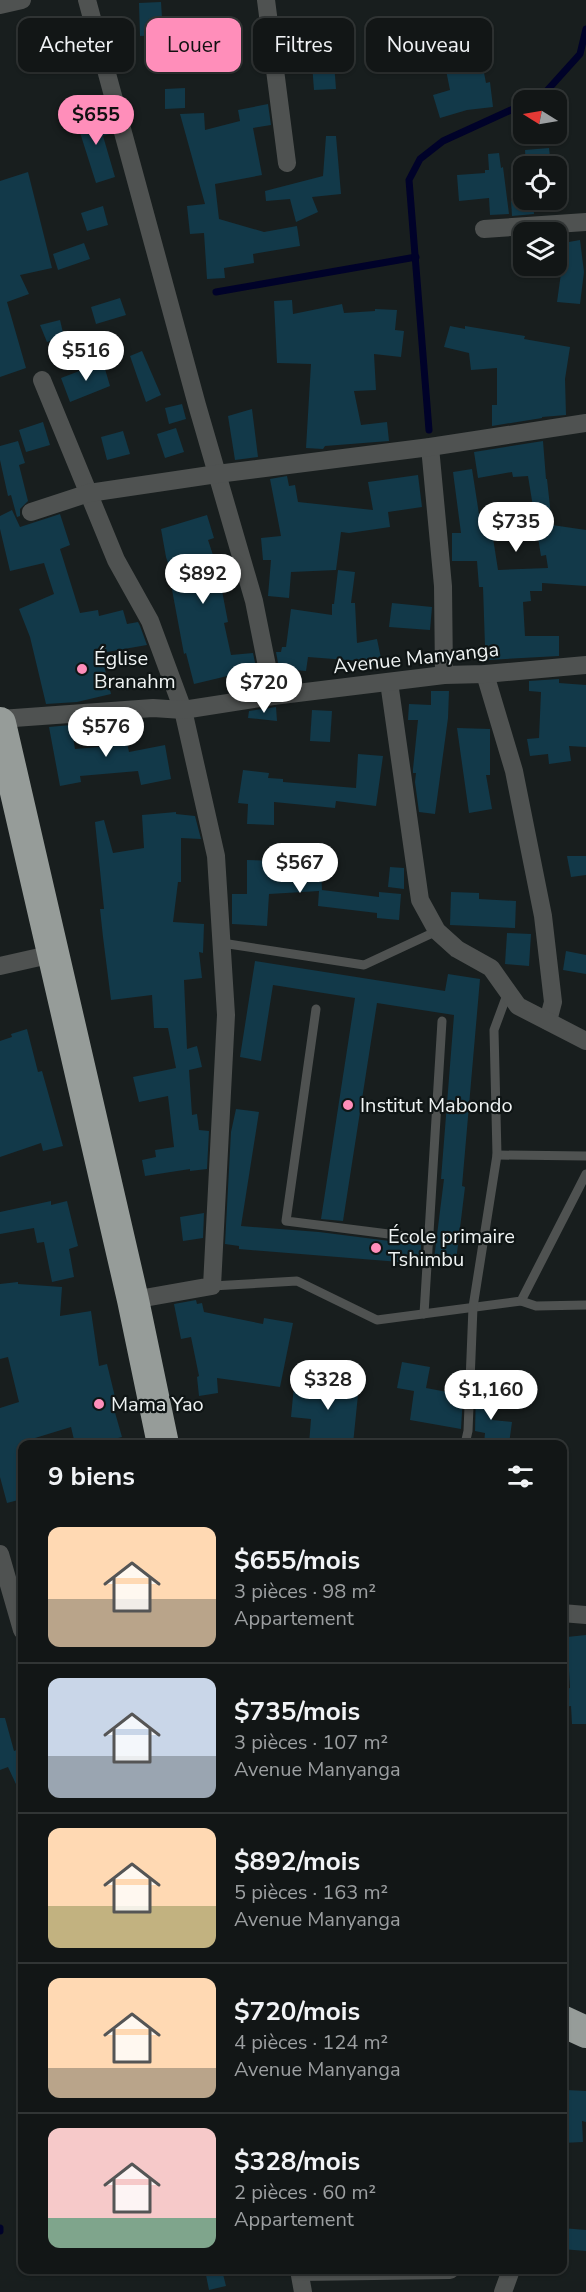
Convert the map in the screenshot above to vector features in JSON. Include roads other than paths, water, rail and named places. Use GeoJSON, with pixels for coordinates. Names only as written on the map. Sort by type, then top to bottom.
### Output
{"type":"FeatureCollection","features":[{"type":"Feature","properties":{"kind":"highway"},"geometry":{"type":"LineString","coordinates":[[0,721],[163,1440]]}},
{"type":"Feature","properties":{"kind":"highway"},"geometry":{"type":"LineString","coordinates":[[567,2023],[586,2032]]}},
{"type":"Feature","properties":{"kind":"street"},"geometry":{"type":"LineString","coordinates":[[0,5],[22,0]]}},
{"type":"Feature","properties":{"kind":"street"},"geometry":{"type":"LineString","coordinates":[[87,0],[254,601],[273,696]]}},
{"type":"Feature","properties":{"kind":"street"},"geometry":{"type":"LineString","coordinates":[[267,0],[287,163]]}},
{"type":"Feature","properties":{"kind":"street"},"geometry":{"type":"LineString","coordinates":[[484,229],[586,222]]}},
{"type":"Feature","properties":{"kind":"street"},"geometry":{"type":"LineString","coordinates":[[42,380],[116,560],[150,621],[183,710],[216,856],[226,1015],[212,1286],[133,1300]]}},
{"type":"Feature","properties":{"kind":"street"},"geometry":{"type":"LineString","coordinates":[[31,512],[89,493],[430,447],[586,423]]}},
{"type":"Feature","properties":{"kind":"street"},"geometry":{"type":"LineString","coordinates":[[430,447],[443,586],[444,675]]}},
{"type":"Feature","properties":{"kind":"street","name":"Avenue Manyanga"},"geometry":{"type":"LineString","coordinates":[[0,721],[153,708],[183,710],[273,696],[444,675],[485,674],[586,665]]}},
{"type":"Feature","properties":{"kind":"street"},"geometry":{"type":"LineString","coordinates":[[485,674],[514,771],[543,916],[554,1002],[548,1021]]}},
{"type":"Feature","properties":{"kind":"street"},"geometry":{"type":"LineString","coordinates":[[389,682],[420,900],[437,931],[457,950],[491,968],[518,1006],[586,1041]]}},
{"type":"Feature","properties":{"kind":"street"},"geometry":{"type":"LineString","coordinates":[[0,966],[53,954]]}},
{"type":"Feature","properties":{"kind":"street"},"geometry":{"type":"LineString","coordinates":[[0,1554],[18,1616]]}},
{"type":"Feature","properties":{"kind":"street"},"geometry":{"type":"LineString","coordinates":[[567,1613],[586,1615]]}},
{"type":"Feature","properties":{"kind":"street"},"geometry":{"type":"LineString","coordinates":[[300,2274],[303,2292]]}},
{"type":"Feature","properties":{"kind":"street"},"geometry":{"type":"LineString","coordinates":[[503,2292],[510,2274]]}},
{"type":"Feature","properties":{"kind":"lane"},"geometry":{"type":"LineString","coordinates":[[222,943],[364,965],[437,931]]}},
{"type":"Feature","properties":{"kind":"lane"},"geometry":{"type":"LineString","coordinates":[[466,1440],[473,1307],[497,1155],[494,1030],[508,992]]}},
{"type":"Feature","properties":{"kind":"lane"},"geometry":{"type":"LineString","coordinates":[[316,1009],[286,1221],[428,1239]]}},
{"type":"Feature","properties":{"kind":"lane"},"geometry":{"type":"LineString","coordinates":[[424,1314],[442,1021]]}},
{"type":"Feature","properties":{"kind":"lane"},"geometry":{"type":"LineString","coordinates":[[497,1155],[586,1156]]}},
{"type":"Feature","properties":{"kind":"lane"},"geometry":{"type":"LineString","coordinates":[[520,1301],[586,1174]]}},
{"type":"Feature","properties":{"kind":"lane"},"geometry":{"type":"LineString","coordinates":[[212,1286],[297,1281],[377,1320],[520,1301],[536,1306],[586,1305]]}},
{"type":"Feature","properties":{"kind":"waterway"},"geometry":{"type":"LineString","coordinates":[[548,90],[580,54],[586,29]]}},
{"type":"Feature","properties":{"kind":"waterway"},"geometry":{"type":"LineString","coordinates":[[429,430],[409,180],[420,159],[443,141],[513,109]]}},
{"type":"Feature","properties":{"kind":"waterway"},"geometry":{"type":"LineString","coordinates":[[216,292],[416,257]]}},
{"type":"Feature","properties":{"kind":"place","name":"Église Branahm"},"geometry":{"type":"Point","coordinates":[82,669]}},
{"type":"Feature","properties":{"kind":"place","name":"Institut Mabondo"},"geometry":{"type":"Point","coordinates":[348,1105]}},
{"type":"Feature","properties":{"kind":"place","name":"École primaire Tshimbu"},"geometry":{"type":"Point","coordinates":[376,1248]}},
{"type":"Feature","properties":{"kind":"place","name":"Mama Yao"},"geometry":{"type":"Point","coordinates":[99,1404]}}]}
